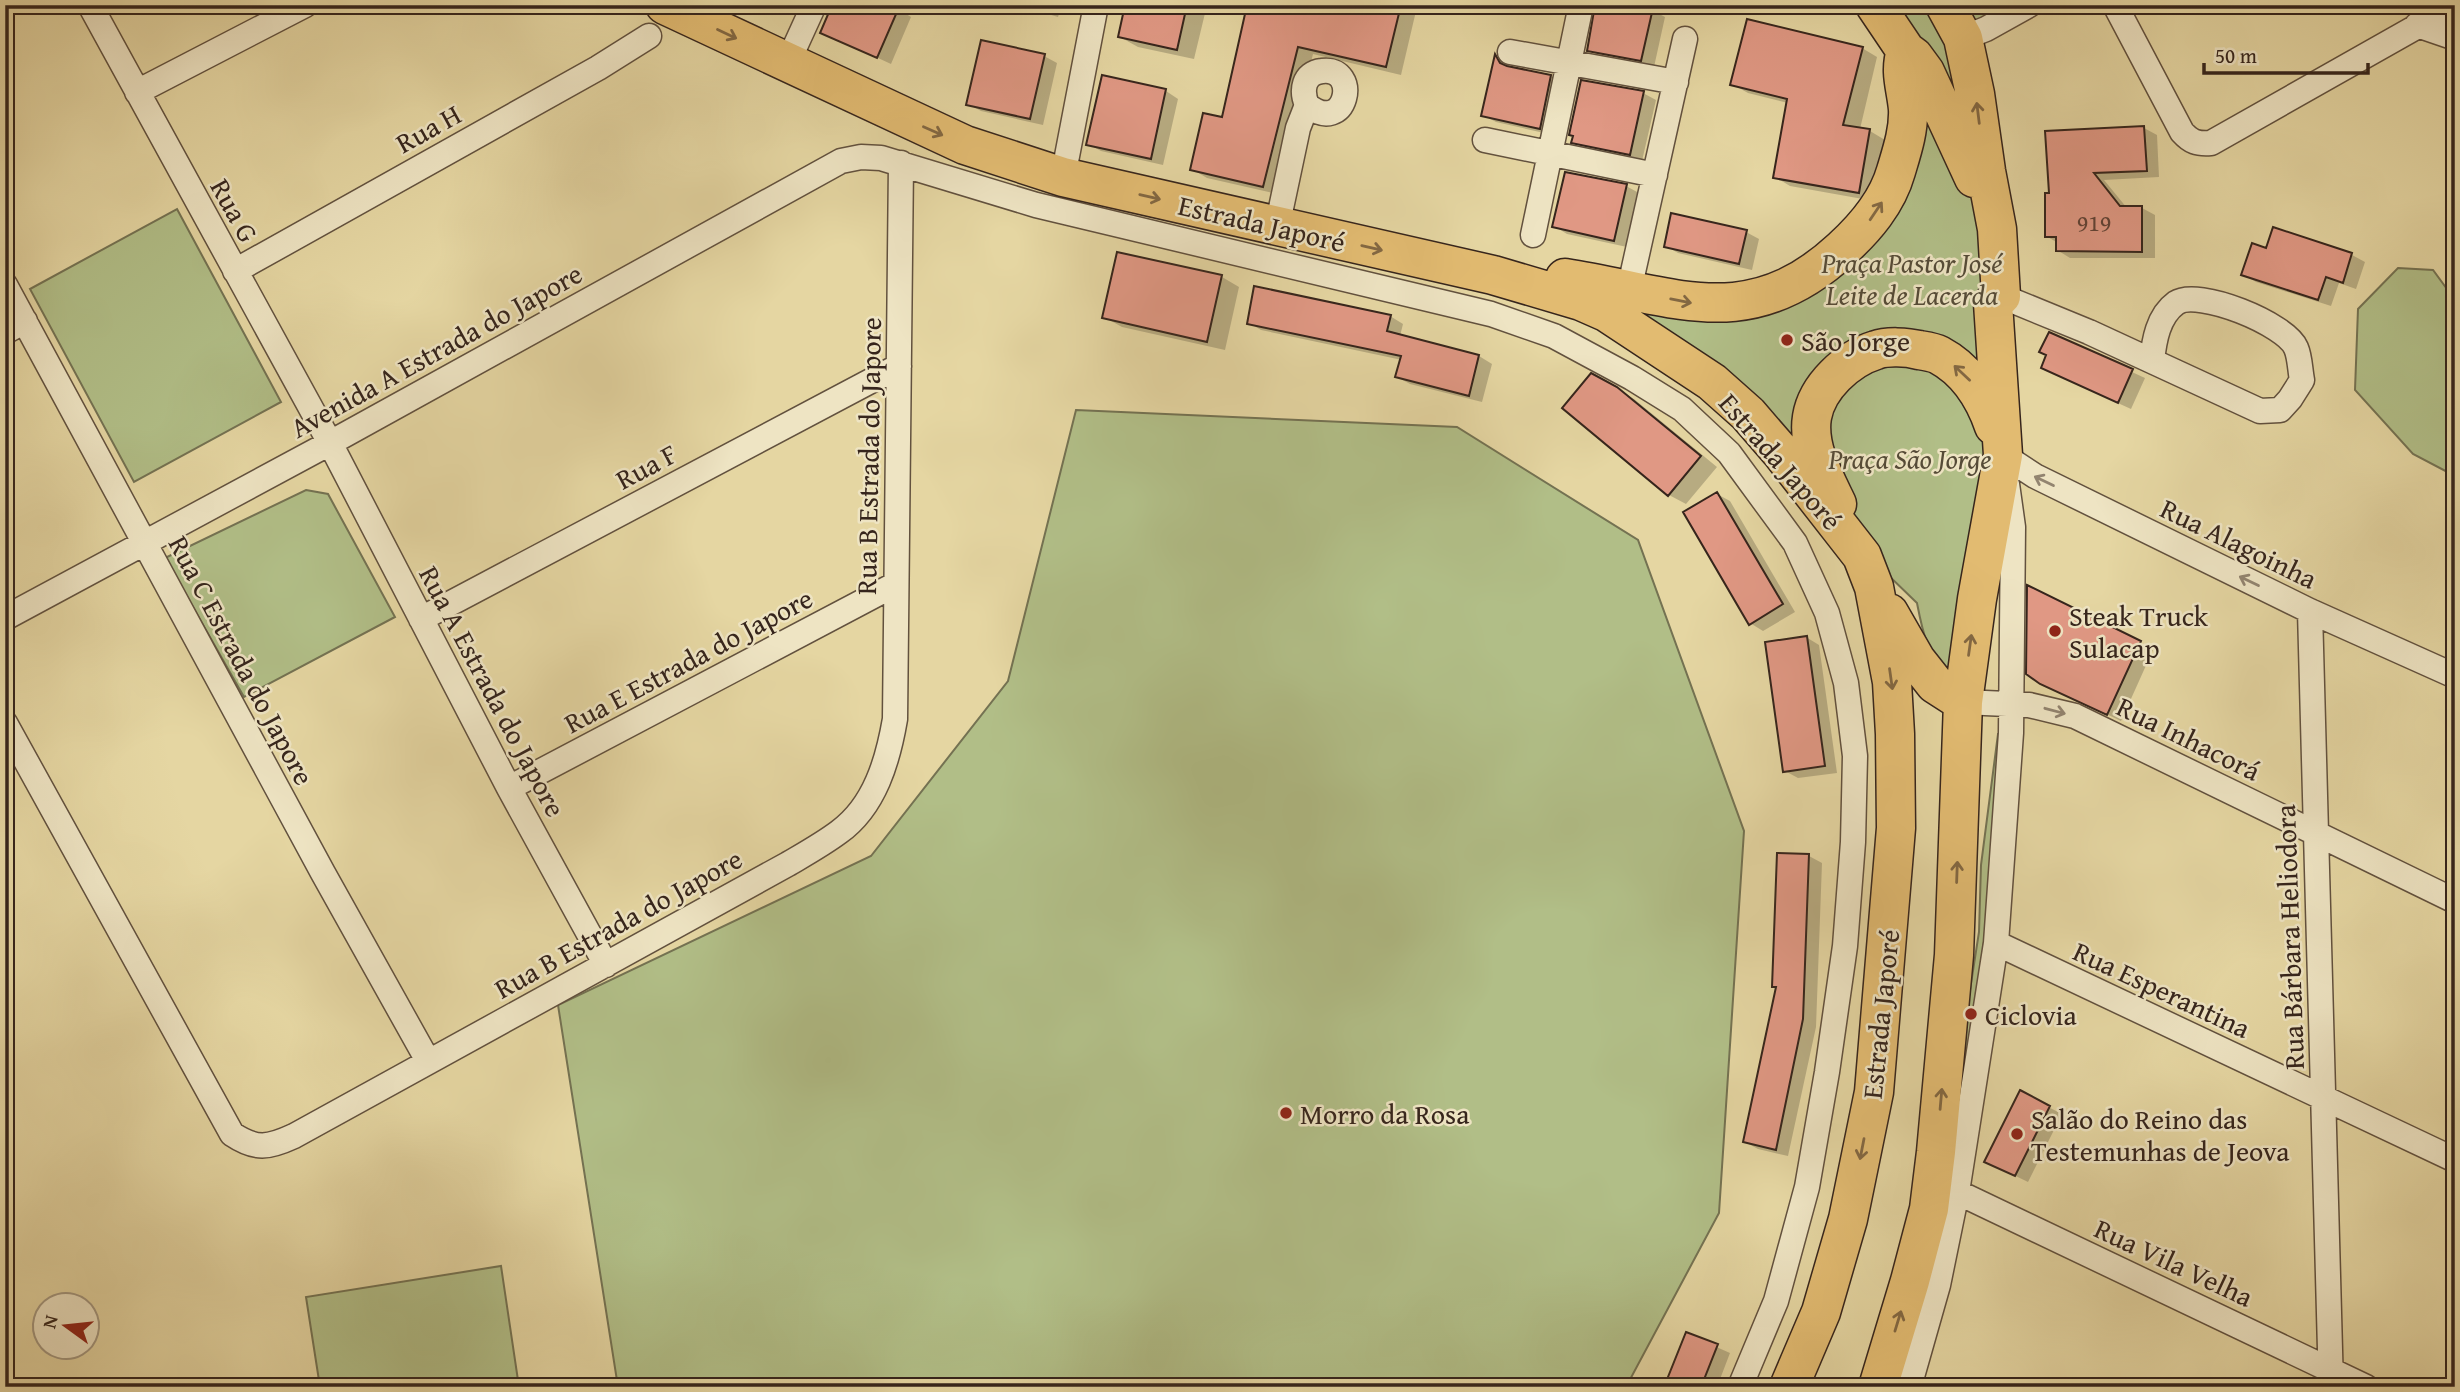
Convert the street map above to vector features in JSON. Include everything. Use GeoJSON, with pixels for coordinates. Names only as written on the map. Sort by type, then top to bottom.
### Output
{"type":"FeatureCollection","features":[{"type":"Feature","properties":{"kind":"main road"},"geometry":{"type":"LineString","coordinates":[[1875,5],[1906,51],[1925,72],[1997,229]]}},
{"type":"Feature","properties":{"kind":"main road"},"geometry":{"type":"LineString","coordinates":[[1878,1387],[1929,1209],[1954,954],[1963,702],[1977,599],[2003,455],[1993,303],[2001,296],[1997,229],[1975,93],[1963,38],[1945,5]]}},
{"type":"Feature","properties":{"kind":"main road","name":"Estrada Japoré"},"geometry":{"type":"LineString","coordinates":[[657,21],[788,62],[965,145],[1063,177],[1493,275],[1561,294],[1606,312],[1712,382],[1748,414],[1868,572],[1892,682],[1895,734],[1896,828],[1874,1093],[1848,1219],[1821,1312],[1790,1387]]}},
{"type":"Feature","properties":{"kind":"main road"},"geometry":{"type":"LineString","coordinates":[[1493,275],[1538,274],[1691,303],[1729,304],[1760,298],[1800,281],[1829,261],[1872,218],[1895,176],[1907,129],[1908,107],[1901,65],[1906,51]]}},
{"type":"Feature","properties":{"kind":"main road"},"geometry":{"type":"LineString","coordinates":[[1963,702],[1935,684],[1916,660],[1868,572],[1818,462],[1812,440],[1812,418],[1818,398],[1834,376],[1855,359],[1878,349],[1911,348],[1938,354],[1959,369],[1973,384],[1985,402],[2003,455]]}},
{"type":"Feature","properties":{"kind":"street","name":"Rua G"},"geometry":{"type":"LineString","coordinates":[[90,5],[330,443]]}},
{"type":"Feature","properties":{"kind":"street"},"geometry":{"type":"LineString","coordinates":[[136,92],[305,5]]}},
{"type":"Feature","properties":{"kind":"street"},"geometry":{"type":"LineString","coordinates":[[788,62],[814,5]]}},
{"type":"Feature","properties":{"kind":"street"},"geometry":{"type":"LineString","coordinates":[[1063,177],[1096,5]]}},
{"type":"Feature","properties":{"kind":"street"},"geometry":{"type":"LineString","coordinates":[[1533,235],[1581,5]]}},
{"type":"Feature","properties":{"kind":"street"},"geometry":{"type":"LineString","coordinates":[[1963,38],[1986,29],[2029,5]]}},
{"type":"Feature","properties":{"kind":"street"},"geometry":{"type":"LineString","coordinates":[[2115,5],[2182,132],[2190,141],[2198,144],[2211,143],[2455,5]]}},
{"type":"Feature","properties":{"kind":"street","name":"Rua H"},"geometry":{"type":"LineString","coordinates":[[236,271],[598,68],[657,21]]}},
{"type":"Feature","properties":{"kind":"street"},"geometry":{"type":"LineString","coordinates":[[2417,25],[2455,38]]}},
{"type":"Feature","properties":{"kind":"street"},"geometry":{"type":"LineString","coordinates":[[1629,290],[1685,38]]}},
{"type":"Feature","properties":{"kind":"street"},"geometry":{"type":"LineString","coordinates":[[1510,52],[1676,82]]}},
{"type":"Feature","properties":{"kind":"street"},"geometry":{"type":"LineString","coordinates":[[1277,227],[1298,128],[1307,105]]}},
{"type":"Feature","properties":{"kind":"street"},"geometry":{"type":"LineString","coordinates":[[1485,140],[1655,175]]}},
{"type":"Feature","properties":{"kind":"street","name":"Avenida A Estrada do Japore"},"geometry":{"type":"LineString","coordinates":[[5,618],[330,443],[841,161],[871,157],[901,163],[1036,205],[1491,314],[1554,336],[1632,378],[1682,409],[1729,453],[1795,543],[1827,613],[1846,683],[1855,756],[1853,842],[1845,946],[1827,1072],[1807,1187],[1776,1301],[1741,1387]]}},
{"type":"Feature","properties":{"kind":"street","name":"Rua B Estrada do Japore"},"geometry":{"type":"LineString","coordinates":[[5,723],[232,1134],[255,1146],[273,1146],[788,864],[841,831],[859,812],[876,787],[890,750],[895,719],[901,163]]}},
{"type":"Feature","properties":{"kind":"street","name":"Rua C Estrada do Japore"},"geometry":{"type":"LineString","coordinates":[[5,285],[15,327],[145,543],[428,1061]]}},
{"type":"Feature","properties":{"kind":"street"},"geometry":{"type":"LineString","coordinates":[[2001,296],[2090,332],[2152,361],[2260,411],[2280,410],[2302,380],[2295,347],[2278,330],[2247,314],[2199,298],[2178,302],[2164,317],[2154,341],[2152,361]]}},
{"type":"Feature","properties":{"kind":"street","name":"Rua F"},"geometry":{"type":"LineString","coordinates":[[421,619],[899,366]]}},
{"type":"Feature","properties":{"kind":"street","name":"Rua A Estrada do Japore"},"geometry":{"type":"LineString","coordinates":[[330,443],[509,788],[606,964]]}},
{"type":"Feature","properties":{"kind":"street"},"geometry":{"type":"LineString","coordinates":[[1909,1387],[1938,1285],[1957,1192],[1996,943],[2011,733],[2013,527],[2003,455]]}},
{"type":"Feature","properties":{"kind":"street","name":"Rua Alagoinha"},"geometry":{"type":"LineString","coordinates":[[2003,455],[2035,477],[2310,611],[2455,676]]}},
{"type":"Feature","properties":{"kind":"street","name":"Rua E Estrada do Japore"},"geometry":{"type":"LineString","coordinates":[[509,788],[896,584]]}},
{"type":"Feature","properties":{"kind":"street","name":"Rua Bárbara Heliodora"},"geometry":{"type":"LineString","coordinates":[[2310,611],[2331,1378]]}},
{"type":"Feature","properties":{"kind":"street","name":"Rua Inhacorá"},"geometry":{"type":"LineString","coordinates":[[1963,702],[2029,705],[2075,716],[2455,901]]}},
{"type":"Feature","properties":{"kind":"street","name":"Rua Esperantina"},"geometry":{"type":"LineString","coordinates":[[1996,943],[2455,1160]]}},
{"type":"Feature","properties":{"kind":"street","name":"Rua Vila Velha"},"geometry":{"type":"LineString","coordinates":[[1957,1192],[2331,1378],[2366,1387]]}},
{"type":"Feature","properties":{"kind":"green space"},"geometry":{"type":"Polygon","coordinates":[[[1866,5],[2023,5],[1951,44],[1991,232],[1999,398],[1950,674],[1931,651],[1917,603],[1600,296],[1752,293],[1832,251],[1887,184],[1906,105],[1866,5]]]}},
{"type":"Feature","properties":{"kind":"green space"},"geometry":{"type":"Polygon","coordinates":[[[177,209],[281,402],[134,482],[30,289],[177,209]]]}},
{"type":"Feature","properties":{"kind":"green space"},"geometry":{"type":"Polygon","coordinates":[[[2398,268],[2433,270],[2455,300],[2455,476],[2413,454],[2355,390],[2358,309],[2398,268]]]}},
{"type":"Feature","properties":{"kind":"green space"},"geometry":{"type":"Polygon","coordinates":[[[1076,410],[1457,427],[1638,540],[1744,831],[1719,1213],[1626,1387],[618,1387],[558,1005],[871,856],[1008,681],[1076,410]]]}},
{"type":"Feature","properties":{"kind":"green space"},"geometry":{"type":"Polygon","coordinates":[[[306,490],[328,494],[395,617],[244,697],[165,558],[306,490]]]}},
{"type":"Feature","properties":{"kind":"green space"},"geometry":{"type":"Polygon","coordinates":[[[1998,734],[2008,735],[1966,1096],[1953,1100],[1979,932],[1981,865],[1998,734]]]}},
{"type":"Feature","properties":{"kind":"green space"},"geometry":{"type":"Polygon","coordinates":[[[501,1266],[519,1387],[320,1387],[306,1297],[501,1266]]]}},
{"type":"Feature","properties":{"kind":"building"},"geometry":{"type":"Polygon","coordinates":[[[832,5],[900,5],[877,58],[820,33],[832,5]]]}},
{"type":"Feature","properties":{"kind":"building"},"geometry":{"type":"Polygon","coordinates":[[[1125,5],[1187,5],[1177,50],[1118,37],[1125,5]]]}},
{"type":"Feature","properties":{"kind":"building"},"geometry":{"type":"Polygon","coordinates":[[[1247,5],[1401,5],[1386,67],[1298,47],[1263,187],[1190,170],[1203,113],[1222,117],[1247,5]]]}},
{"type":"Feature","properties":{"kind":"building"},"geometry":{"type":"Polygon","coordinates":[[[1595,5],[1640,5],[1653,8],[1641,61],[1587,51],[1595,5]]]}},
{"type":"Feature","properties":{"kind":"building"},"geometry":{"type":"Polygon","coordinates":[[[1747,19],[1863,47],[1843,125],[1870,129],[1859,193],[1773,178],[1787,99],[1730,85],[1747,19]]]}},
{"type":"Feature","properties":{"kind":"building"},"geometry":{"type":"Polygon","coordinates":[[[981,40],[1045,54],[1030,119],[966,105],[981,40]]]}},
{"type":"Feature","properties":{"kind":"building"},"geometry":{"type":"Polygon","coordinates":[[[1495,54],[1500,63],[1507,66],[1551,75],[1540,129],[1481,116],[1495,54]]]}},
{"type":"Feature","properties":{"kind":"building"},"geometry":{"type":"Polygon","coordinates":[[[1102,75],[1166,89],[1151,159],[1086,145],[1102,75]]]}},
{"type":"Feature","properties":{"kind":"building"},"geometry":{"type":"Polygon","coordinates":[[[1581,80],[1644,91],[1630,155],[1571,143],[1573,136],[1569,135],[1581,80]]]}},
{"type":"Feature","properties":{"kind":"building"},"geometry":{"type":"Polygon","coordinates":[[[2144,126],[2147,171],[2094,173],[2120,206],[2142,206],[2142,252],[2056,251],[2056,237],[2045,237],[2045,193],[2049,193],[2045,131],[2144,126]]]}},
{"type":"Feature","properties":{"kind":"building"},"geometry":{"type":"Polygon","coordinates":[[[1565,172],[1627,184],[1614,241],[1552,227],[1565,172]]]}},
{"type":"Feature","properties":{"kind":"building"},"geometry":{"type":"Polygon","coordinates":[[[1671,213],[1747,230],[1739,264],[1664,247],[1671,213]]]}},
{"type":"Feature","properties":{"kind":"building"},"geometry":{"type":"Polygon","coordinates":[[[2273,227],[2352,253],[2343,283],[2326,277],[2318,300],[2241,275],[2252,243],[2266,248],[2273,227]]]}},
{"type":"Feature","properties":{"kind":"building"},"geometry":{"type":"Polygon","coordinates":[[[1117,252],[1222,275],[1207,342],[1102,318],[1117,252]]]}},
{"type":"Feature","properties":{"kind":"building"},"geometry":{"type":"Polygon","coordinates":[[[1254,286],[1391,315],[1387,331],[1479,355],[1469,396],[1395,377],[1401,356],[1247,324],[1254,286]]]}},
{"type":"Feature","properties":{"kind":"building"},"geometry":{"type":"Polygon","coordinates":[[[2049,332],[2133,369],[2118,403],[2041,368],[2046,355],[2039,352],[2049,332]]]}},
{"type":"Feature","properties":{"kind":"building"},"geometry":{"type":"Polygon","coordinates":[[[1591,373],[1617,387],[1701,456],[1668,496],[1562,408],[1591,373]]]}},
{"type":"Feature","properties":{"kind":"building"},"geometry":{"type":"Polygon","coordinates":[[[1717,492],[1783,604],[1749,625],[1683,512],[1717,492]]]}},
{"type":"Feature","properties":{"kind":"building"},"geometry":{"type":"Polygon","coordinates":[[[2027,585],[2141,641],[2107,715],[2040,684],[2026,674],[2027,585]]]}},
{"type":"Feature","properties":{"kind":"building"},"geometry":{"type":"Polygon","coordinates":[[[1807,636],[1825,766],[1783,772],[1765,642],[1807,636]]]}},
{"type":"Feature","properties":{"kind":"building"},"geometry":{"type":"Polygon","coordinates":[[[1777,853],[1809,854],[1803,1019],[1776,1150],[1743,1142],[1776,987],[1772,987],[1777,853]]]}},
{"type":"Feature","properties":{"kind":"building","name":"Salão do Reino das Testemunhas de Jeova"},"geometry":{"type":"Polygon","coordinates":[[[2020,1090],[2050,1106],[2015,1176],[1984,1162],[2020,1090]]]}},
{"type":"Feature","properties":{"kind":"building"},"geometry":{"type":"Polygon","coordinates":[[[1686,1332],[1718,1344],[1701,1387],[1664,1387],[1686,1332]]]}},
{"type":"Feature","properties":{"kind":"place","name":"São Jorge"},"geometry":{"type":"Point","coordinates":[1787,340]}},
{"type":"Feature","properties":{"kind":"place","name":"Steak Truck Sulacap"},"geometry":{"type":"Point","coordinates":[2055,631]}},
{"type":"Feature","properties":{"kind":"place","name":"Ciclovia"},"geometry":{"type":"Point","coordinates":[1971,1014]}},
{"type":"Feature","properties":{"kind":"place","name":"Morro da Rosa"},"geometry":{"type":"Point","coordinates":[1286,1113]}},
{"type":"Feature","properties":{"kind":"place","name":"Salão do Reino das Testemunhas de Jeova"},"geometry":{"type":"Point","coordinates":[2017,1134]}},
{"type":"Feature","properties":{"kind":"park label","name":"Praça Pastor José Leite de Lacerda"},"geometry":{"type":"Point","coordinates":[1912,278]}},
{"type":"Feature","properties":{"kind":"park label","name":"Praça São Jorge"},"geometry":{"type":"Point","coordinates":[1910,458]}}]}
